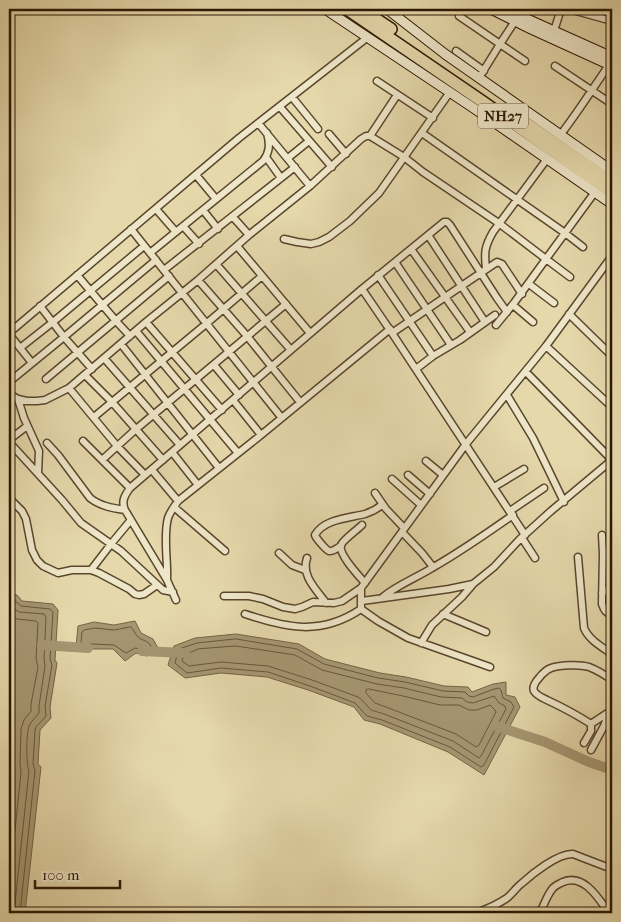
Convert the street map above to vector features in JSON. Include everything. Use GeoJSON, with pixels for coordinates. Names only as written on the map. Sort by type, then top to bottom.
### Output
{"type":"FeatureCollection","features":[{"type":"Feature","properties":{"kind":"highway","name":"NH27"},"geometry":{"type":"LineString","coordinates":[[347,9],[395,37],[612,182]]}},
{"type":"Feature","properties":{"kind":"highway","name":"NH27"},"geometry":{"type":"LineString","coordinates":[[361,9],[395,37],[612,193]]}},
{"type":"Feature","properties":{"kind":"street"},"geometry":{"type":"LineString","coordinates":[[325,9],[450,92],[612,204]]}},
{"type":"Feature","properties":{"kind":"street"},"geometry":{"type":"LineString","coordinates":[[387,9],[444,54],[481,74]]}},
{"type":"Feature","properties":{"kind":"street"},"geometry":{"type":"LineString","coordinates":[[492,9],[517,18],[611,62],[560,134]]}},
{"type":"Feature","properties":{"kind":"street"},"geometry":{"type":"LineString","coordinates":[[506,9],[517,18]]}},
{"type":"Feature","properties":{"kind":"street"},"geometry":{"type":"LineString","coordinates":[[552,34],[561,9]]}},
{"type":"Feature","properties":{"kind":"street"},"geometry":{"type":"LineString","coordinates":[[569,9],[612,21]]}},
{"type":"Feature","properties":{"kind":"street"},"geometry":{"type":"LineString","coordinates":[[459,16],[525,62]]}},
{"type":"Feature","properties":{"kind":"street"},"geometry":{"type":"LineString","coordinates":[[481,74],[517,18]]}},
{"type":"Feature","properties":{"kind":"street"},"geometry":{"type":"LineString","coordinates":[[32,363],[9,333],[196,175],[368,37]]}},
{"type":"Feature","properties":{"kind":"street"},"geometry":{"type":"LineString","coordinates":[[456,51],[481,74],[560,134],[611,168]]}},
{"type":"Feature","properties":{"kind":"street"},"geometry":{"type":"LineString","coordinates":[[555,66],[612,104]]}},
{"type":"Feature","properties":{"kind":"street"},"geometry":{"type":"LineString","coordinates":[[377,80],[433,118]]}},
{"type":"Feature","properties":{"kind":"street"},"geometry":{"type":"LineString","coordinates":[[284,239],[311,244],[319,242],[350,221],[379,193],[450,92]]}},
{"type":"Feature","properties":{"kind":"street"},"geometry":{"type":"LineString","coordinates":[[370,136],[397,95]]}},
{"type":"Feature","properties":{"kind":"street"},"geometry":{"type":"LineString","coordinates":[[292,98],[318,129]]}},
{"type":"Feature","properties":{"kind":"street"},"geometry":{"type":"LineString","coordinates":[[280,106],[332,167]]}},
{"type":"Feature","properties":{"kind":"street"},"geometry":{"type":"LineString","coordinates":[[259,124],[310,186]]}},
{"type":"Feature","properties":{"kind":"street"},"geometry":{"type":"LineString","coordinates":[[150,253],[266,157],[269,151],[267,133]]}},
{"type":"Feature","properties":{"kind":"street"},"geometry":{"type":"LineString","coordinates":[[422,133],[583,247]]}},
{"type":"Feature","properties":{"kind":"street"},"geometry":{"type":"LineString","coordinates":[[329,134],[346,154]]}},
{"type":"Feature","properties":{"kind":"street"},"geometry":{"type":"LineString","coordinates":[[9,394],[27,401],[45,400],[69,388],[310,186],[366,136],[370,136],[404,157],[500,224],[570,277]]}},
{"type":"Feature","properties":{"kind":"street"},"geometry":{"type":"LineString","coordinates":[[288,158],[309,141]]}},
{"type":"Feature","properties":{"kind":"street"},"geometry":{"type":"LineString","coordinates":[[266,157],[282,178]]}},
{"type":"Feature","properties":{"kind":"street"},"geometry":{"type":"LineString","coordinates":[[483,270],[487,244],[546,158]]}},
{"type":"Feature","properties":{"kind":"street"},"geometry":{"type":"LineString","coordinates":[[46,379],[116,321],[198,244],[295,167]]}},
{"type":"Feature","properties":{"kind":"street"},"geometry":{"type":"LineString","coordinates":[[196,175],[216,199]]}},
{"type":"Feature","properties":{"kind":"street"},"geometry":{"type":"LineString","coordinates":[[496,325],[522,294],[595,192]]}},
{"type":"Feature","properties":{"kind":"street"},"geometry":{"type":"LineString","coordinates":[[156,209],[176,232]]}},
{"type":"Feature","properties":{"kind":"street"},"geometry":{"type":"LineString","coordinates":[[202,210],[218,229]]}},
{"type":"Feature","properties":{"kind":"street"},"geometry":{"type":"LineString","coordinates":[[233,217],[249,236]]}},
{"type":"Feature","properties":{"kind":"street"},"geometry":{"type":"LineString","coordinates":[[176,600],[167,580],[125,510],[123,499],[130,488],[378,275],[444,222],[450,225],[483,270],[508,312]]}},
{"type":"Feature","properties":{"kind":"street"},"geometry":{"type":"LineString","coordinates":[[183,226],[198,244]]}},
{"type":"Feature","properties":{"kind":"street"},"geometry":{"type":"LineString","coordinates":[[131,229],[281,417]]}},
{"type":"Feature","properties":{"kind":"street"},"geometry":{"type":"LineString","coordinates":[[428,235],[485,322]]}},
{"type":"Feature","properties":{"kind":"street"},"geometry":{"type":"LineString","coordinates":[[20,348],[144,246]]}},
{"type":"Feature","properties":{"kind":"street"},"geometry":{"type":"LineString","coordinates":[[237,246],[310,333]]}},
{"type":"Feature","properties":{"kind":"street"},"geometry":{"type":"LineString","coordinates":[[412,249],[470,332]]}},
{"type":"Feature","properties":{"kind":"street"},"geometry":{"type":"LineString","coordinates":[[224,596],[263,598],[289,608],[302,607],[313,602],[334,603],[342,601],[363,586],[466,444],[526,372],[612,256]]}},
{"type":"Feature","properties":{"kind":"street"},"geometry":{"type":"LineString","coordinates":[[9,382],[156,260]]}},
{"type":"Feature","properties":{"kind":"street"},"geometry":{"type":"LineString","coordinates":[[395,262],[451,345]]}},
{"type":"Feature","properties":{"kind":"street"},"geometry":{"type":"LineString","coordinates":[[167,580],[166,537],[168,520],[176,504],[281,417],[391,331],[497,262],[502,264],[522,294]]}},
{"type":"Feature","properties":{"kind":"street"},"geometry":{"type":"LineString","coordinates":[[216,264],[291,350]]}},
{"type":"Feature","properties":{"kind":"street"},"geometry":{"type":"LineString","coordinates":[[77,275],[130,336]]}},
{"type":"Feature","properties":{"kind":"street"},"geometry":{"type":"LineString","coordinates":[[378,275],[433,356]]}},
{"type":"Feature","properties":{"kind":"street"},"geometry":{"type":"LineString","coordinates":[[94,417],[262,276]]}},
{"type":"Feature","properties":{"kind":"street"},"geometry":{"type":"LineString","coordinates":[[198,280],[224,308],[300,402]]}},
{"type":"Feature","properties":{"kind":"street"},"geometry":{"type":"LineString","coordinates":[[529,284],[554,303]]}},
{"type":"Feature","properties":{"kind":"street"},"geometry":{"type":"LineString","coordinates":[[362,289],[511,513],[535,558]]}},
{"type":"Feature","properties":{"kind":"street"},"geometry":{"type":"LineString","coordinates":[[102,460],[135,430],[286,304]]}},
{"type":"Feature","properties":{"kind":"street"},"geometry":{"type":"LineString","coordinates":[[513,305],[533,322]]}},
{"type":"Feature","properties":{"kind":"street"},"geometry":{"type":"LineString","coordinates":[[40,306],[92,369]]}},
{"type":"Feature","properties":{"kind":"street"},"geometry":{"type":"LineString","coordinates":[[569,314],[612,356]]}},
{"type":"Feature","properties":{"kind":"street"},"geometry":{"type":"LineString","coordinates":[[416,370],[433,356],[495,316]]}},
{"type":"Feature","properties":{"kind":"street"},"geometry":{"type":"LineString","coordinates":[[146,322],[222,410]]}},
{"type":"Feature","properties":{"kind":"street"},"geometry":{"type":"LineString","coordinates":[[136,331],[238,452]]}},
{"type":"Feature","properties":{"kind":"street"},"geometry":{"type":"LineString","coordinates":[[121,344],[219,468]]}},
{"type":"Feature","properties":{"kind":"street"},"geometry":{"type":"LineString","coordinates":[[546,346],[612,407]]}},
{"type":"Feature","properties":{"kind":"street"},"geometry":{"type":"LineString","coordinates":[[104,358],[180,445]]}},
{"type":"Feature","properties":{"kind":"street"},"geometry":{"type":"LineString","coordinates":[[214,365],[239,395]]}},
{"type":"Feature","properties":{"kind":"street"},"geometry":{"type":"LineString","coordinates":[[421,643],[432,625],[462,597],[472,584],[494,567],[551,511],[612,460],[526,372]]}},
{"type":"Feature","properties":{"kind":"street"},"geometry":{"type":"LineString","coordinates":[[85,375],[112,402],[163,460]]}},
{"type":"Feature","properties":{"kind":"street"},"geometry":{"type":"LineString","coordinates":[[69,388],[117,446],[145,475]]}},
{"type":"Feature","properties":{"kind":"street"},"geometry":{"type":"LineString","coordinates":[[507,395],[533,438],[564,502]]}},
{"type":"Feature","properties":{"kind":"street"},"geometry":{"type":"LineString","coordinates":[[18,399],[38,451],[38,473]]}},
{"type":"Feature","properties":{"kind":"street"},"geometry":{"type":"LineString","coordinates":[[233,400],[261,435]]}},
{"type":"Feature","properties":{"kind":"street"},"geometry":{"type":"LineString","coordinates":[[27,426],[10,444],[81,523],[121,550],[163,590],[173,592]]}},
{"type":"Feature","properties":{"kind":"street"},"geometry":{"type":"LineString","coordinates":[[83,441],[130,488]]}},
{"type":"Feature","properties":{"kind":"street"},"geometry":{"type":"LineString","coordinates":[[47,443],[90,498],[96,503],[125,510]]}},
{"type":"Feature","properties":{"kind":"street"},"geometry":{"type":"LineString","coordinates":[[172,452],[198,485]]}},
{"type":"Feature","properties":{"kind":"street"},"geometry":{"type":"LineString","coordinates":[[426,460],[443,475]]}},
{"type":"Feature","properties":{"kind":"street"},"geometry":{"type":"LineString","coordinates":[[152,470],[176,504],[225,551]]}},
{"type":"Feature","properties":{"kind":"street"},"geometry":{"type":"LineString","coordinates":[[494,487],[524,470]]}},
{"type":"Feature","properties":{"kind":"street"},"geometry":{"type":"LineString","coordinates":[[408,475],[430,494]]}},
{"type":"Feature","properties":{"kind":"street"},"geometry":{"type":"LineString","coordinates":[[392,479],[421,505]]}},
{"type":"Feature","properties":{"kind":"street"},"geometry":{"type":"LineString","coordinates":[[382,598],[394,588],[434,567],[474,542],[544,488]]}},
{"type":"Feature","properties":{"kind":"street"},"geometry":{"type":"LineString","coordinates":[[375,493],[382,505],[434,567]]}},
{"type":"Feature","properties":{"kind":"street"},"geometry":{"type":"LineString","coordinates":[[9,498],[22,511],[26,519],[32,550],[37,560],[43,566],[58,574],[72,570],[91,570],[139,595],[144,594],[157,585]]}},
{"type":"Feature","properties":{"kind":"street"},"geometry":{"type":"LineString","coordinates":[[362,525],[341,546],[332,551],[328,551],[315,535],[316,532],[334,521],[372,511],[382,505]]}},
{"type":"Feature","properties":{"kind":"street"},"geometry":{"type":"LineString","coordinates":[[91,570],[130,520]]}},
{"type":"Feature","properties":{"kind":"street"},"geometry":{"type":"LineString","coordinates":[[602,535],[602,604],[603,609],[612,615]]}},
{"type":"Feature","properties":{"kind":"street"},"geometry":{"type":"LineString","coordinates":[[341,546],[340,549],[346,560],[363,586],[361,609]]}},
{"type":"Feature","properties":{"kind":"street"},"geometry":{"type":"LineString","coordinates":[[603,554],[612,548]]}},
{"type":"Feature","properties":{"kind":"street"},"geometry":{"type":"LineString","coordinates":[[279,553],[292,565],[305,570]]}},
{"type":"Feature","properties":{"kind":"street"},"geometry":{"type":"LineString","coordinates":[[578,557],[586,634],[612,654]]}},
{"type":"Feature","properties":{"kind":"street"},"geometry":{"type":"LineString","coordinates":[[307,558],[305,570],[312,585],[326,603]]}},
{"type":"Feature","properties":{"kind":"street"},"geometry":{"type":"LineString","coordinates":[[362,601],[463,587],[472,584]]}},
{"type":"Feature","properties":{"kind":"street"},"geometry":{"type":"LineString","coordinates":[[602,593],[612,587]]}},
{"type":"Feature","properties":{"kind":"street"},"geometry":{"type":"LineString","coordinates":[[245,614],[289,626],[306,627],[327,625],[342,620],[361,609]]}},
{"type":"Feature","properties":{"kind":"street"},"geometry":{"type":"LineString","coordinates":[[361,609],[378,622],[408,638],[490,667]]}},
{"type":"Feature","properties":{"kind":"street"},"geometry":{"type":"LineString","coordinates":[[443,614],[486,632]]}},
{"type":"Feature","properties":{"kind":"street"},"geometry":{"type":"LineString","coordinates":[[591,724],[536,694],[533,688],[544,672],[551,668],[577,665],[596,670],[612,680]]}},
{"type":"Feature","properties":{"kind":"street"},"geometry":{"type":"LineString","coordinates":[[591,724],[611,710]]}},
{"type":"Feature","properties":{"kind":"street"},"geometry":{"type":"LineString","coordinates":[[591,750],[611,710]]}},
{"type":"Feature","properties":{"kind":"street"},"geometry":{"type":"LineString","coordinates":[[584,743],[591,731],[591,724]]}},
{"type":"Feature","properties":{"kind":"street"},"geometry":{"type":"LineString","coordinates":[[476,913],[502,901],[535,872],[559,857],[568,854],[573,854],[612,869]]}},
{"type":"Feature","properties":{"kind":"street"},"geometry":{"type":"LineString","coordinates":[[540,913],[547,896],[556,886],[574,880],[595,893],[609,913]]}},
{"type":"Feature","properties":{"kind":"water"},"geometry":{"type":"Polygon","coordinates":[[[9,586],[12,594],[17,595],[22,601],[53,604],[58,610],[55,660],[57,663],[50,707],[51,718],[40,730],[38,764],[41,767],[25,913],[9,913],[9,586]]]}},
{"type":"Feature","properties":{"kind":"water"},"geometry":{"type":"Polygon","coordinates":[[[135,621],[141,633],[153,639],[158,648],[147,656],[136,653],[125,661],[113,649],[85,651],[76,647],[78,626],[94,622],[114,625],[135,621]]]}},
{"type":"Feature","properties":{"kind":"water"},"geometry":{"type":"Polygon","coordinates":[[[236,634],[299,644],[325,659],[444,686],[468,687],[472,692],[493,684],[506,682],[506,695],[515,697],[520,707],[484,775],[448,752],[380,724],[364,720],[354,707],[308,690],[267,677],[221,673],[185,678],[168,665],[174,646],[195,638],[236,634]]]}},
{"type":"Feature","properties":{"kind":"waterway"},"geometry":{"type":"LineString","coordinates":[[42,645],[88,648]]}},
{"type":"Feature","properties":{"kind":"waterway"},"geometry":{"type":"LineString","coordinates":[[142,651],[185,653]]}},
{"type":"Feature","properties":{"kind":"waterway"},"geometry":{"type":"LineString","coordinates":[[496,726],[545,742],[612,770]]}}]}
